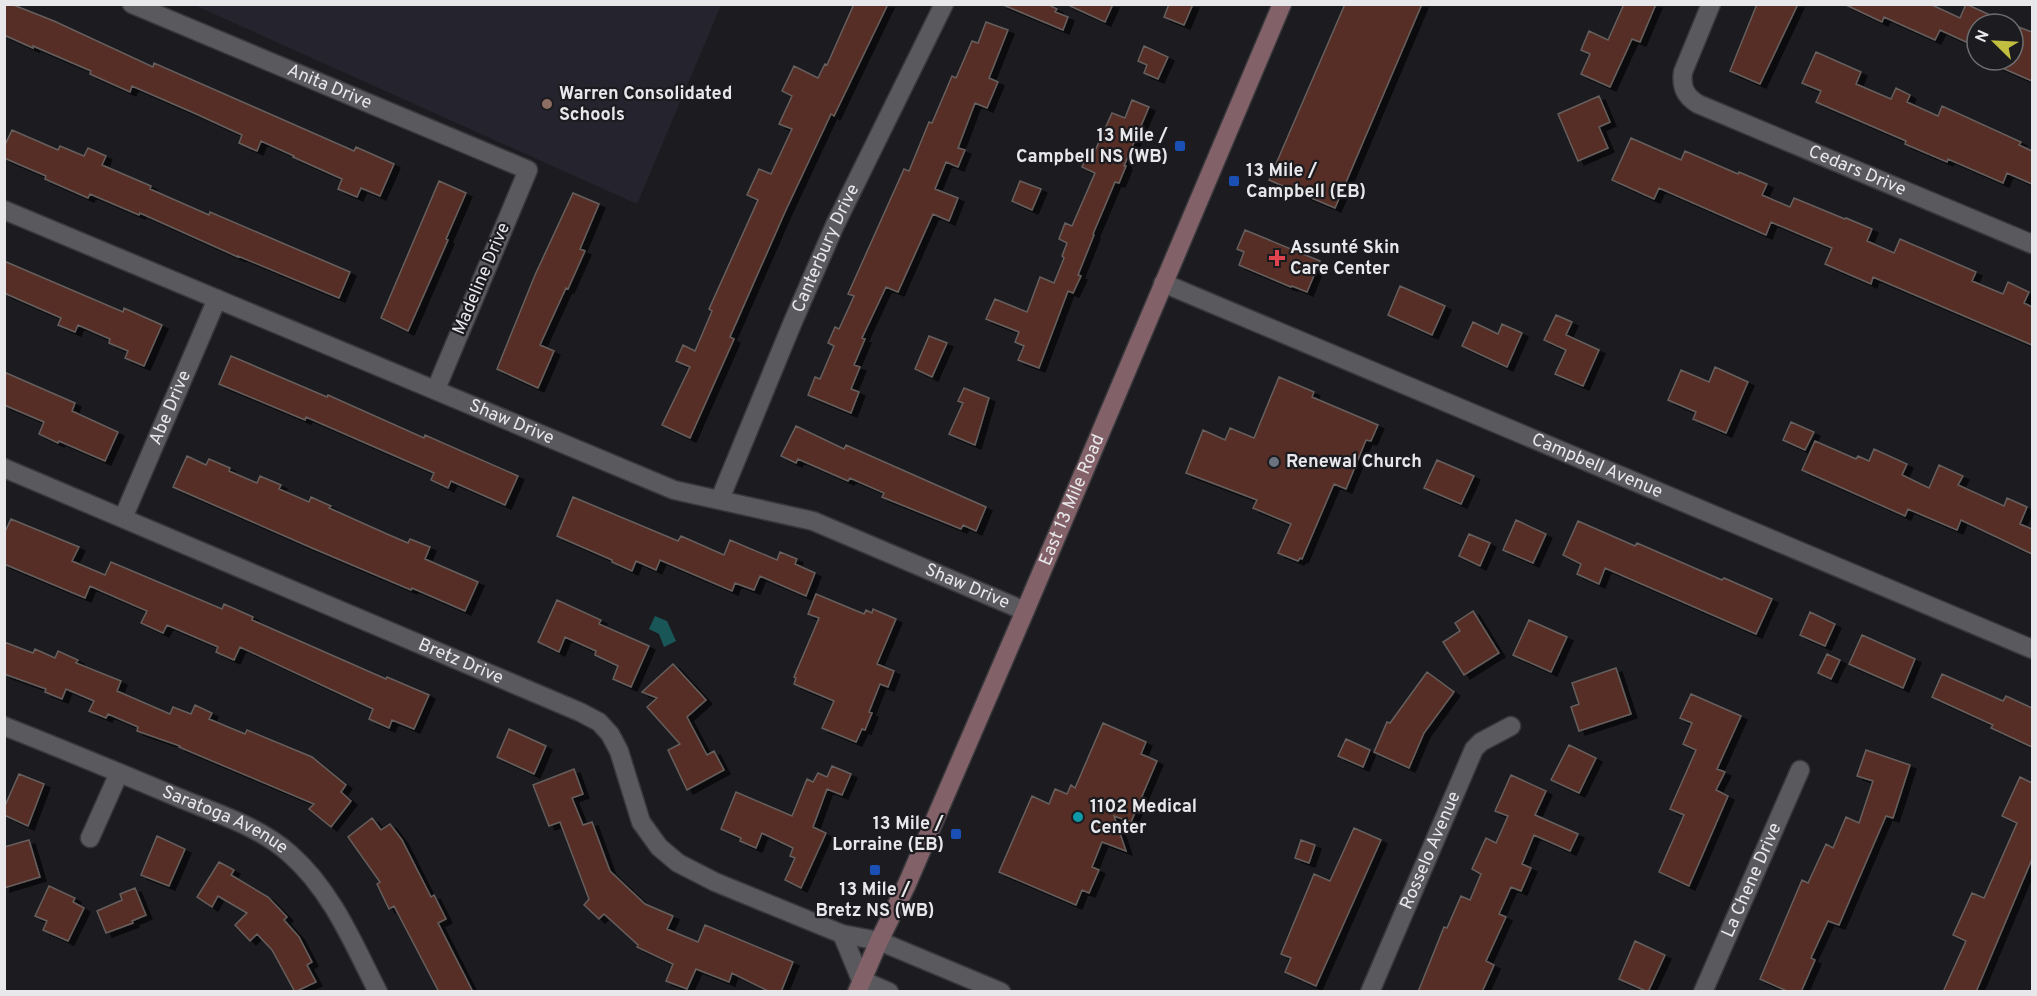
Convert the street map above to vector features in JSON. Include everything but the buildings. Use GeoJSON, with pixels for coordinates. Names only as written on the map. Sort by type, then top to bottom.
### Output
{"type":"FeatureCollection","features":[{"type":"Feature","properties":{"kind":"main road","name":"East 13 Mile Road"},"geometry":{"type":"LineString","coordinates":[[859,986],[907,884],[1025,611],[1282,4]]}},
{"type":"Feature","properties":{"kind":"street","name":"Anita Drive"},"geometry":{"type":"LineString","coordinates":[[132,4],[528,170]]}},
{"type":"Feature","properties":{"kind":"street","name":"Canterbury Drive"},"geometry":{"type":"LineString","coordinates":[[720,499],[835,225],[944,4]]}},
{"type":"Feature","properties":{"kind":"street","name":"Cedars Drive"},"geometry":{"type":"LineString","coordinates":[[1711,4],[1683,72],[1684,91],[1690,99],[2032,244]]}},
{"type":"Feature","properties":{"kind":"street","name":"Madeline Drive"},"geometry":{"type":"LineString","coordinates":[[436,389],[528,170]]}},
{"type":"Feature","properties":{"kind":"street","name":"Shaw Drive"},"geometry":{"type":"LineString","coordinates":[[4,210],[674,490],[813,521],[1025,611]]}},
{"type":"Feature","properties":{"kind":"street","name":"Campbell Avenue"},"geometry":{"type":"LineString","coordinates":[[1163,283],[2032,649]]}},
{"type":"Feature","properties":{"kind":"street","name":"Abe Drive"},"geometry":{"type":"LineString","coordinates":[[123,518],[217,298]]}},
{"type":"Feature","properties":{"kind":"street","name":"Bretz Drive"},"geometry":{"type":"LineString","coordinates":[[4,468],[580,712],[599,722],[610,734],[619,751],[641,822],[659,846],[678,863],[715,882],[842,934],[879,941],[1001,992]]}},
{"type":"Feature","properties":{"kind":"street","name":"Saratoga Avenue"},"geometry":{"type":"LineString","coordinates":[[4,726],[264,835],[290,854],[317,883],[334,907],[378,992]]}},
{"type":"Feature","properties":{"kind":"street","name":"Rosselo Avenue"},"geometry":{"type":"LineString","coordinates":[[1370,992],[1474,749],[1481,742],[1511,726]]}},
{"type":"Feature","properties":{"kind":"street","name":"La Chene Drive"},"geometry":{"type":"LineString","coordinates":[[1703,992],[1800,770]]}},
{"type":"Feature","properties":{"kind":"street"},"geometry":{"type":"LineString","coordinates":[[90,838],[119,773]]}},
{"type":"Feature","properties":{"kind":"street"},"geometry":{"type":"LineString","coordinates":[[842,934],[859,986],[889,992]]}},
{"type":"Feature","properties":{"kind":"shaded area","name":"Warren Consolidated Schools"},"geometry":{"type":"Polygon","coordinates":[[[194,5],[721,5],[637,204],[194,5]]]}},
{"type":"Feature","properties":{"kind":"water"},"geometry":{"type":"Polygon","coordinates":[[[655,616],[667,621],[676,641],[664,647],[659,634],[649,629],[655,616]]]}},
{"type":"Feature","properties":{"kind":"place","name":"Warren Consolidated Schools"},"geometry":{"type":"Point","coordinates":[547,104]}},
{"type":"Feature","properties":{"kind":"place","name":"13 Mile / Campbell NS (WB)"},"geometry":{"type":"Point","coordinates":[1180,146]}},
{"type":"Feature","properties":{"kind":"place","name":"13 Mile / Campbell (EB)"},"geometry":{"type":"Point","coordinates":[1234,181]}},
{"type":"Feature","properties":{"kind":"place","name":"Assunté Skin Care Center"},"geometry":{"type":"Point","coordinates":[1277,258]}},
{"type":"Feature","properties":{"kind":"place","name":"Renewal Church"},"geometry":{"type":"Point","coordinates":[1274,462]}},
{"type":"Feature","properties":{"kind":"place","name":"1102 Medical Center"},"geometry":{"type":"Point","coordinates":[1078,817]}},
{"type":"Feature","properties":{"kind":"place","name":"13 Mile / Lorraine (EB)"},"geometry":{"type":"Point","coordinates":[956,834]}},
{"type":"Feature","properties":{"kind":"place","name":"13 Mile / Bretz NS (WB)"},"geometry":{"type":"Point","coordinates":[875,870]}}]}
